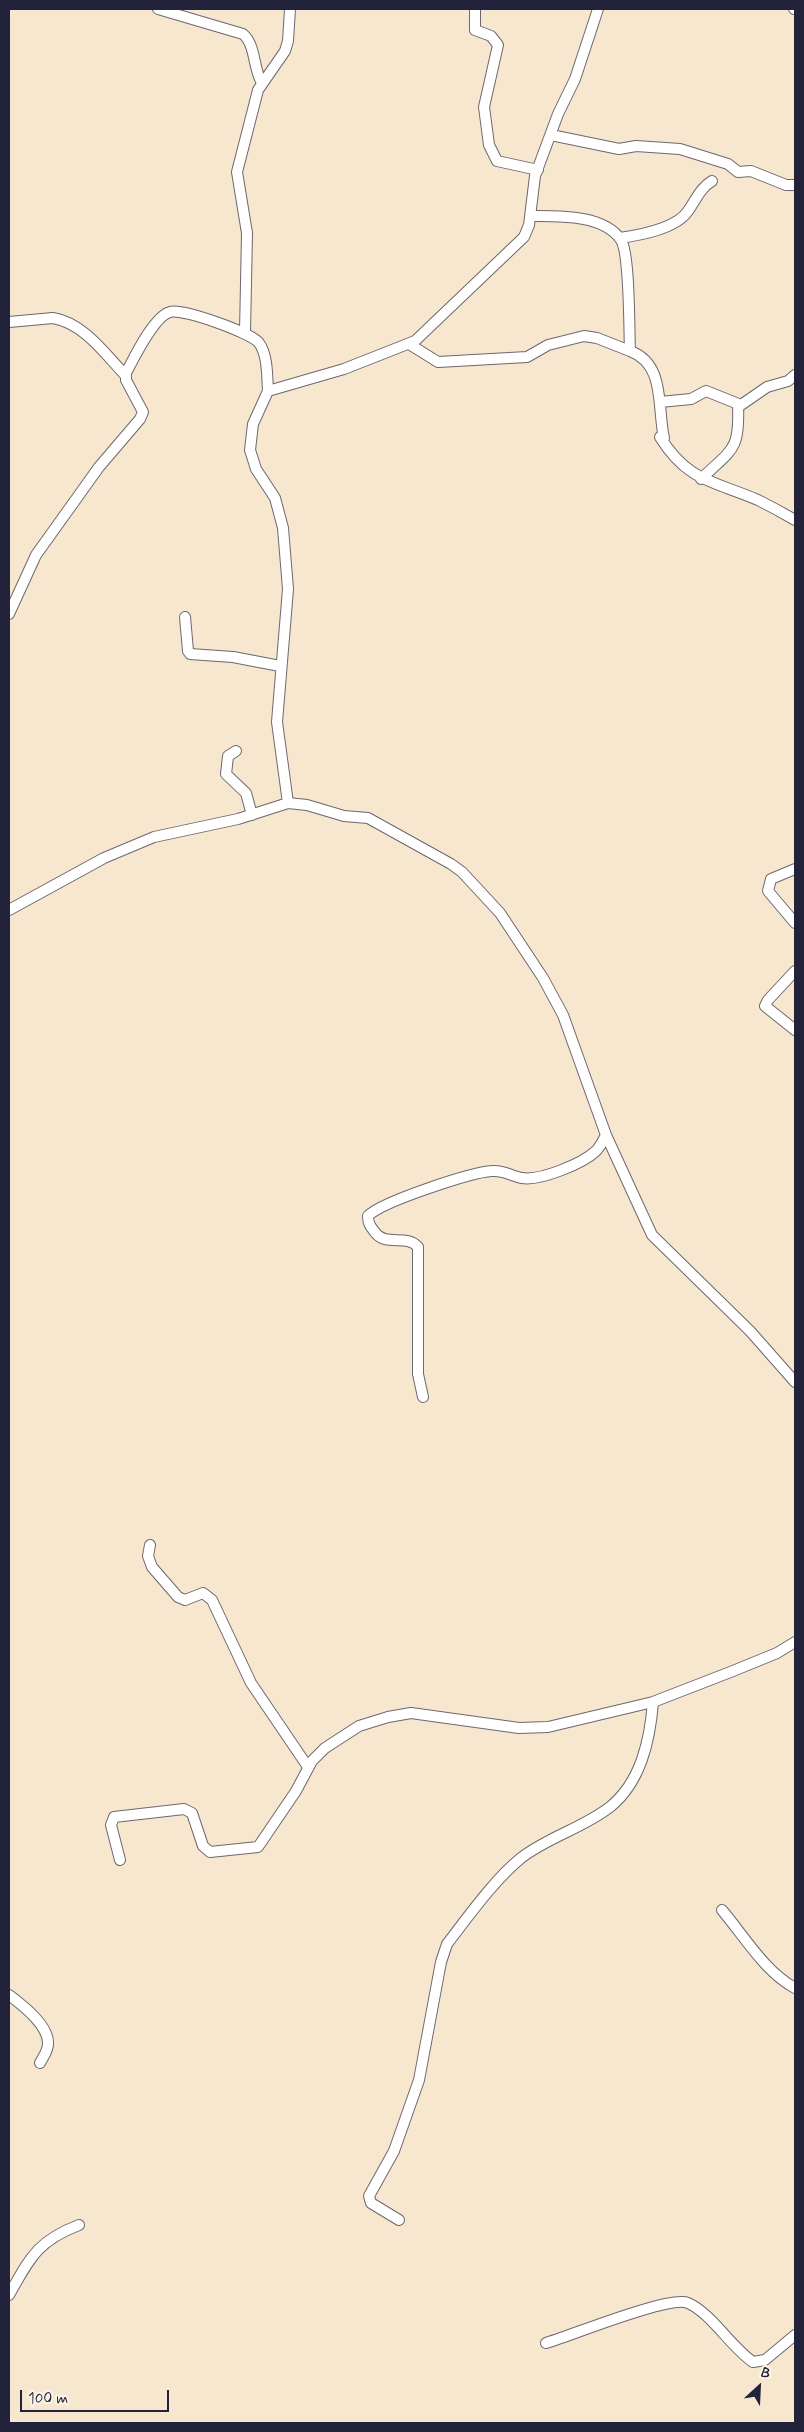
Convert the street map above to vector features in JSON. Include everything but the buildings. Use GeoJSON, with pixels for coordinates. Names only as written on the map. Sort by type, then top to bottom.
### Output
{"type":"FeatureCollection","features":[{"type":"Feature","properties":{"kind":"street"},"geometry":{"type":"LineString","coordinates":[[158,9],[243,34],[248,39],[258,78],[262,83]]}},
{"type":"Feature","properties":{"kind":"street"},"geometry":{"type":"LineString","coordinates":[[245,332],[247,233],[237,172],[262,83],[271,74],[285,51],[290,29],[290,9]]}},
{"type":"Feature","properties":{"kind":"street"},"geometry":{"type":"LineString","coordinates":[[475,9],[475,30],[491,36],[498,45],[484,107],[489,145],[497,161],[538,170]]}},
{"type":"Feature","properties":{"kind":"street"},"geometry":{"type":"LineString","coordinates":[[268,391],[344,369],[409,344],[433,326],[466,291],[524,237],[531,216],[538,170],[565,96],[575,79],[598,9]]}},
{"type":"Feature","properties":{"kind":"street"},"geometry":{"type":"LineString","coordinates":[[551,135],[619,149],[636,146],[680,149],[728,164],[738,172],[752,172],[786,184],[795,185]]}},
{"type":"Feature","properties":{"kind":"street"},"geometry":{"type":"LineString","coordinates":[[620,238],[654,232],[684,216],[703,188],[712,181]]}},
{"type":"Feature","properties":{"kind":"street"},"geometry":{"type":"LineString","coordinates":[[531,216],[579,217],[612,231],[620,238],[624,244],[628,280],[630,351]]}},
{"type":"Feature","properties":{"kind":"street"},"geometry":{"type":"LineString","coordinates":[[126,376],[159,318],[170,312],[182,312],[245,332],[256,339],[263,350],[268,391],[253,424],[250,450],[256,470],[275,498],[283,528],[288,588],[285,638],[280,666],[277,734],[288,803]]}},
{"type":"Feature","properties":{"kind":"street"},"geometry":{"type":"LineString","coordinates":[[9,322],[53,318],[60,320],[92,340],[126,376],[143,412],[140,419],[99,467],[36,555],[9,614]]}},
{"type":"Feature","properties":{"kind":"street"},"geometry":{"type":"LineString","coordinates":[[409,344],[438,362],[527,356],[548,344],[584,336],[597,338],[630,351],[644,358],[652,367],[660,402],[664,438],[660,437],[674,457],[701,479],[758,500],[795,520]]}},
{"type":"Feature","properties":{"kind":"street"},"geometry":{"type":"LineString","coordinates":[[660,402],[691,399],[706,391],[741,405],[767,387],[788,381],[795,375]]}},
{"type":"Feature","properties":{"kind":"street"},"geometry":{"type":"LineString","coordinates":[[701,479],[736,443],[739,431],[738,405]]}},
{"type":"Feature","properties":{"kind":"street"},"geometry":{"type":"LineString","coordinates":[[185,617],[188,651],[190,654],[233,657],[280,666]]}},
{"type":"Feature","properties":{"kind":"street"},"geometry":{"type":"LineString","coordinates":[[236,752],[228,756],[226,774],[246,793],[252,815]]}},
{"type":"Feature","properties":{"kind":"street"},"geometry":{"type":"LineString","coordinates":[[9,910],[104,858],[154,837],[252,815],[288,803],[307,805],[344,816],[368,818],[451,864],[462,872],[500,913],[543,978],[572,1038],[606,1135],[652,1235],[750,1331],[795,1382]]}},
{"type":"Feature","properties":{"kind":"street"},"geometry":{"type":"LineString","coordinates":[[795,870],[777,875],[771,879],[768,885],[768,891],[795,923]]}},
{"type":"Feature","properties":{"kind":"street"},"geometry":{"type":"LineString","coordinates":[[795,971],[768,1000],[765,1006],[795,1030]]}},
{"type":"Feature","properties":{"kind":"street"},"geometry":{"type":"LineString","coordinates":[[423,1396],[418,1374],[419,1251],[413,1242],[384,1240],[369,1224],[368,1216],[391,1203],[484,1172],[501,1171],[525,1178],[562,1170],[590,1156],[597,1150],[606,1135]]}},
{"type":"Feature","properties":{"kind":"street"},"geometry":{"type":"LineString","coordinates":[[150,1545],[148,1556],[152,1567],[178,1597],[185,1600],[203,1593],[212,1600],[230,1644],[251,1683],[308,1767]]}},
{"type":"Feature","properties":{"kind":"street"},"geometry":{"type":"LineString","coordinates":[[120,1860],[111,1825],[114,1817],[184,1809],[192,1813],[203,1846],[210,1852],[258,1847],[296,1791],[308,1767],[325,1748],[359,1726],[400,1714],[411,1713],[536,1729],[654,1702],[759,1660],[795,1642]]}},
{"type":"Feature","properties":{"kind":"street"},"geometry":{"type":"LineString","coordinates":[[399,2220],[371,2203],[370,2196],[394,2151],[419,2080],[441,1962],[447,1944],[520,1859],[540,1844],[609,1808],[626,1790],[642,1763],[654,1702]]}},
{"type":"Feature","properties":{"kind":"street"},"geometry":{"type":"LineString","coordinates":[[722,1910],[767,1965],[784,1982],[795,1988]]}},
{"type":"Feature","properties":{"kind":"street"},"geometry":{"type":"LineString","coordinates":[[9,1995],[27,2010],[47,2035],[48,2047],[40,2063]]}},
{"type":"Feature","properties":{"kind":"street"},"geometry":{"type":"LineString","coordinates":[[9,2295],[28,2262],[41,2245],[61,2232],[79,2225]]}},
{"type":"Feature","properties":{"kind":"street"},"geometry":{"type":"LineString","coordinates":[[546,2343],[628,2314],[681,2301],[694,2307],[753,2362],[765,2360],[795,2335]]}}]}
